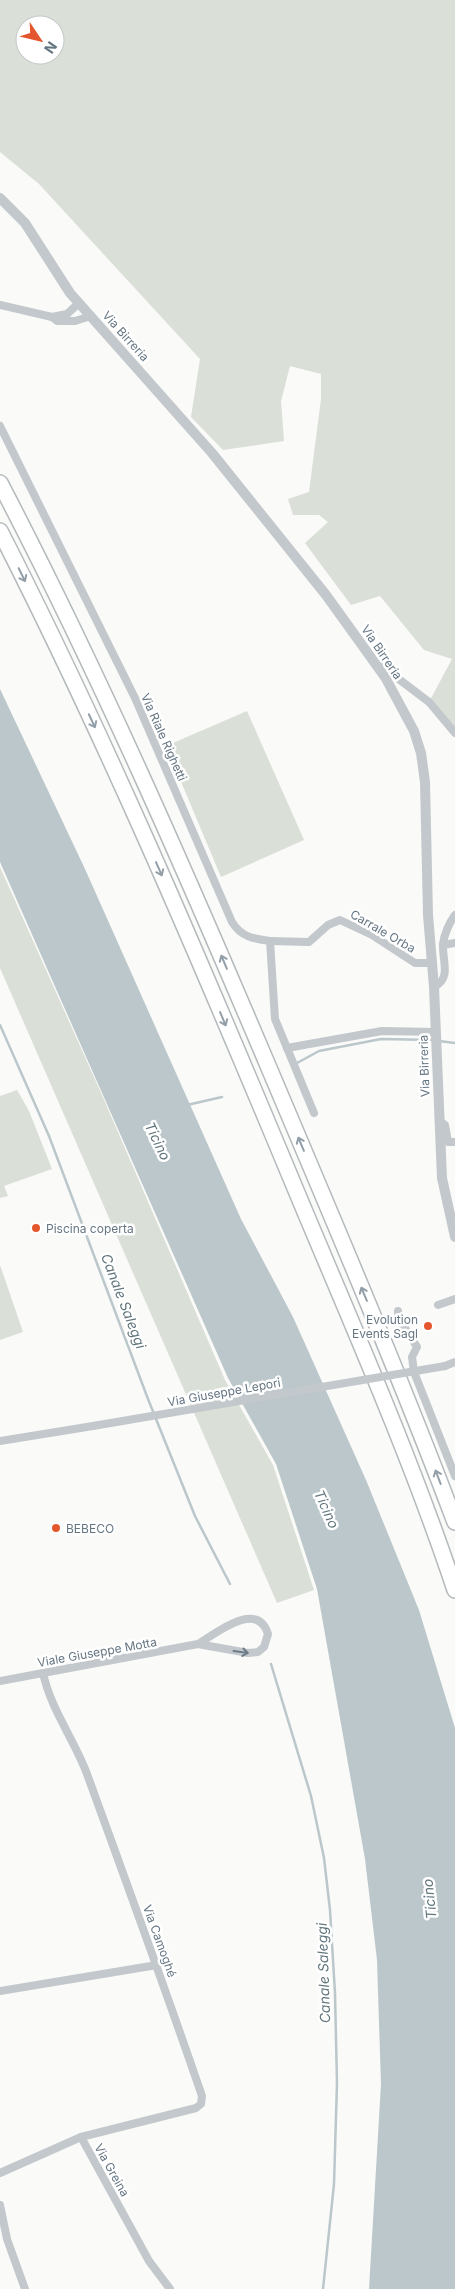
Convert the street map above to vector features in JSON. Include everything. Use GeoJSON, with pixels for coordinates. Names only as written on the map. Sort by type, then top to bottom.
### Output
{"type":"FeatureCollection","features":[{"type":"Feature","properties":{"kind":"highway"},"geometry":{"type":"LineString","coordinates":[[0,482],[70,620],[174,847],[363,1293],[455,1522]]}},
{"type":"Feature","properties":{"kind":"highway"},"geometry":{"type":"LineString","coordinates":[[0,531],[105,748],[206,980],[386,1408],[455,1590]]}},
{"type":"Feature","properties":{"kind":"street","name":"Via Birreria"},"geometry":{"type":"LineString","coordinates":[[0,198],[25,223],[61,281],[79,304],[131,359],[224,468],[326,595],[377,664],[408,718],[421,753],[425,782],[428,915],[434,987],[443,1188],[455,1237]]}},
{"type":"Feature","properties":{"kind":"street"},"geometry":{"type":"LineString","coordinates":[[52,317],[67,314],[79,304]]}},
{"type":"Feature","properties":{"kind":"street"},"geometry":{"type":"LineString","coordinates":[[0,305],[52,317],[56,320],[75,322],[91,316]]}},
{"type":"Feature","properties":{"kind":"street","name":"Via Riale Righetti"},"geometry":{"type":"LineString","coordinates":[[0,426],[135,698],[232,922],[244,935],[270,941]]}},
{"type":"Feature","properties":{"kind":"street"},"geometry":{"type":"LineString","coordinates":[[377,664],[384,664],[396,677],[429,702],[455,733]]}},
{"type":"Feature","properties":{"kind":"street"},"geometry":{"type":"LineString","coordinates":[[434,987],[442,983],[445,977],[443,946],[449,924],[455,915]]}},
{"type":"Feature","properties":{"kind":"street","name":"Carrale Orba"},"geometry":{"type":"LineString","coordinates":[[270,941],[309,942],[328,925],[340,920],[372,935],[415,963],[432,963]]}},
{"type":"Feature","properties":{"kind":"street"},"geometry":{"type":"LineString","coordinates":[[270,941],[275,1019],[314,1112]]}},
{"type":"Feature","properties":{"kind":"street"},"geometry":{"type":"LineString","coordinates":[[443,946],[455,943]]}},
{"type":"Feature","properties":{"kind":"street"},"geometry":{"type":"LineString","coordinates":[[288,1048],[382,1031],[436,1034]]}},
{"type":"Feature","properties":{"kind":"street"},"geometry":{"type":"LineString","coordinates":[[439,1120],[445,1125],[448,1142],[455,1142]]}},
{"type":"Feature","properties":{"kind":"street"},"geometry":{"type":"LineString","coordinates":[[438,1305],[455,1299]]}},
{"type":"Feature","properties":{"kind":"street"},"geometry":{"type":"LineString","coordinates":[[398,1311],[398,1316],[417,1347],[412,1357],[414,1372],[455,1476]]}},
{"type":"Feature","properties":{"kind":"street","name":"Via Giuseppe Lepori"},"geometry":{"type":"LineString","coordinates":[[0,1441],[452,1364]]}},
{"type":"Feature","properties":{"kind":"street","name":"Viale Giuseppe Motta"},"geometry":{"type":"LineString","coordinates":[[0,1681],[198,1644],[241,1619],[250,1619],[260,1624],[268,1634],[264,1647],[253,1653],[198,1644]]}},
{"type":"Feature","properties":{"kind":"street","name":"Via Camoghé"},"geometry":{"type":"LineString","coordinates":[[43,1673],[58,1716],[83,1763],[157,1965],[202,2096],[201,2104],[196,2108],[81,2137]]}},
{"type":"Feature","properties":{"kind":"street"},"geometry":{"type":"LineString","coordinates":[[0,1991],[157,1965]]}},
{"type":"Feature","properties":{"kind":"street","name":"Via Greina"},"geometry":{"type":"LineString","coordinates":[[0,2173],[81,2137],[149,2261],[170,2289]]}},
{"type":"Feature","properties":{"kind":"street"},"geometry":{"type":"LineString","coordinates":[[0,2205],[7,2239],[25,2289]]}},
{"type":"Feature","properties":{"kind":"shaded area"},"geometry":{"type":"Polygon","coordinates":[[[0,0],[455,0],[455,733],[429,702],[452,659],[424,650],[380,596],[351,605],[305,543],[328,522],[319,515],[293,515],[288,499],[309,492],[321,399],[321,374],[290,366],[281,401],[284,441],[223,450],[191,417],[200,359],[39,184],[0,152],[0,0]]]}},
{"type":"Feature","properties":{"kind":"shaded area"},"geometry":{"type":"Polygon","coordinates":[[[247,711],[304,840],[221,877],[166,746],[247,711]]]}},
{"type":"Feature","properties":{"kind":"shaded area"},"geometry":{"type":"Polygon","coordinates":[[[0,867],[102,1095],[225,1380],[273,1465],[314,1590],[277,1603],[0,968],[0,867]]]}},
{"type":"Feature","properties":{"kind":"shaded area"},"geometry":{"type":"Polygon","coordinates":[[[17,1090],[29,1111],[52,1169],[4,1186],[8,1196],[0,1198],[0,1096],[17,1090]]]}},
{"type":"Feature","properties":{"kind":"shaded area"},"geometry":{"type":"Polygon","coordinates":[[[0,1265],[23,1332],[0,1340],[0,1265]]]}},
{"type":"Feature","properties":{"kind":"water","name":"Ticino"},"geometry":{"type":"Polygon","coordinates":[[[0,689],[85,869],[241,1219],[293,1317],[366,1480],[419,1610],[455,1728],[455,2289],[369,2289],[381,2084],[377,1960],[365,1859],[317,1589],[276,1464],[228,1378],[0,862],[0,689]]]}},
{"type":"Feature","properties":{"kind":"waterway","name":"Canale Saleggi"},"geometry":{"type":"LineString","coordinates":[[0,1025],[49,1136],[148,1399],[195,1516],[230,1584]]}},
{"type":"Feature","properties":{"kind":"waterway"},"geometry":{"type":"LineString","coordinates":[[297,1063],[319,1051],[381,1039],[434,1040]]}},
{"type":"Feature","properties":{"kind":"waterway"},"geometry":{"type":"LineString","coordinates":[[439,1041],[455,1043]]}},
{"type":"Feature","properties":{"kind":"waterway"},"geometry":{"type":"LineString","coordinates":[[187,1105],[222,1097]]}},
{"type":"Feature","properties":{"kind":"waterway","name":"Canale Saleggi"},"geometry":{"type":"LineString","coordinates":[[271,1664],[311,1796],[324,1858],[330,1910],[335,1993],[337,2083],[334,2184],[323,2289]]}},
{"type":"Feature","properties":{"kind":"place","name":"Piscina coperta"},"geometry":{"type":"Point","coordinates":[36,1228]}},
{"type":"Feature","properties":{"kind":"place","name":"Evolution Events Sagl"},"geometry":{"type":"Point","coordinates":[428,1326]}},
{"type":"Feature","properties":{"kind":"place","name":"BEBECO"},"geometry":{"type":"Point","coordinates":[56,1528]}}]}
